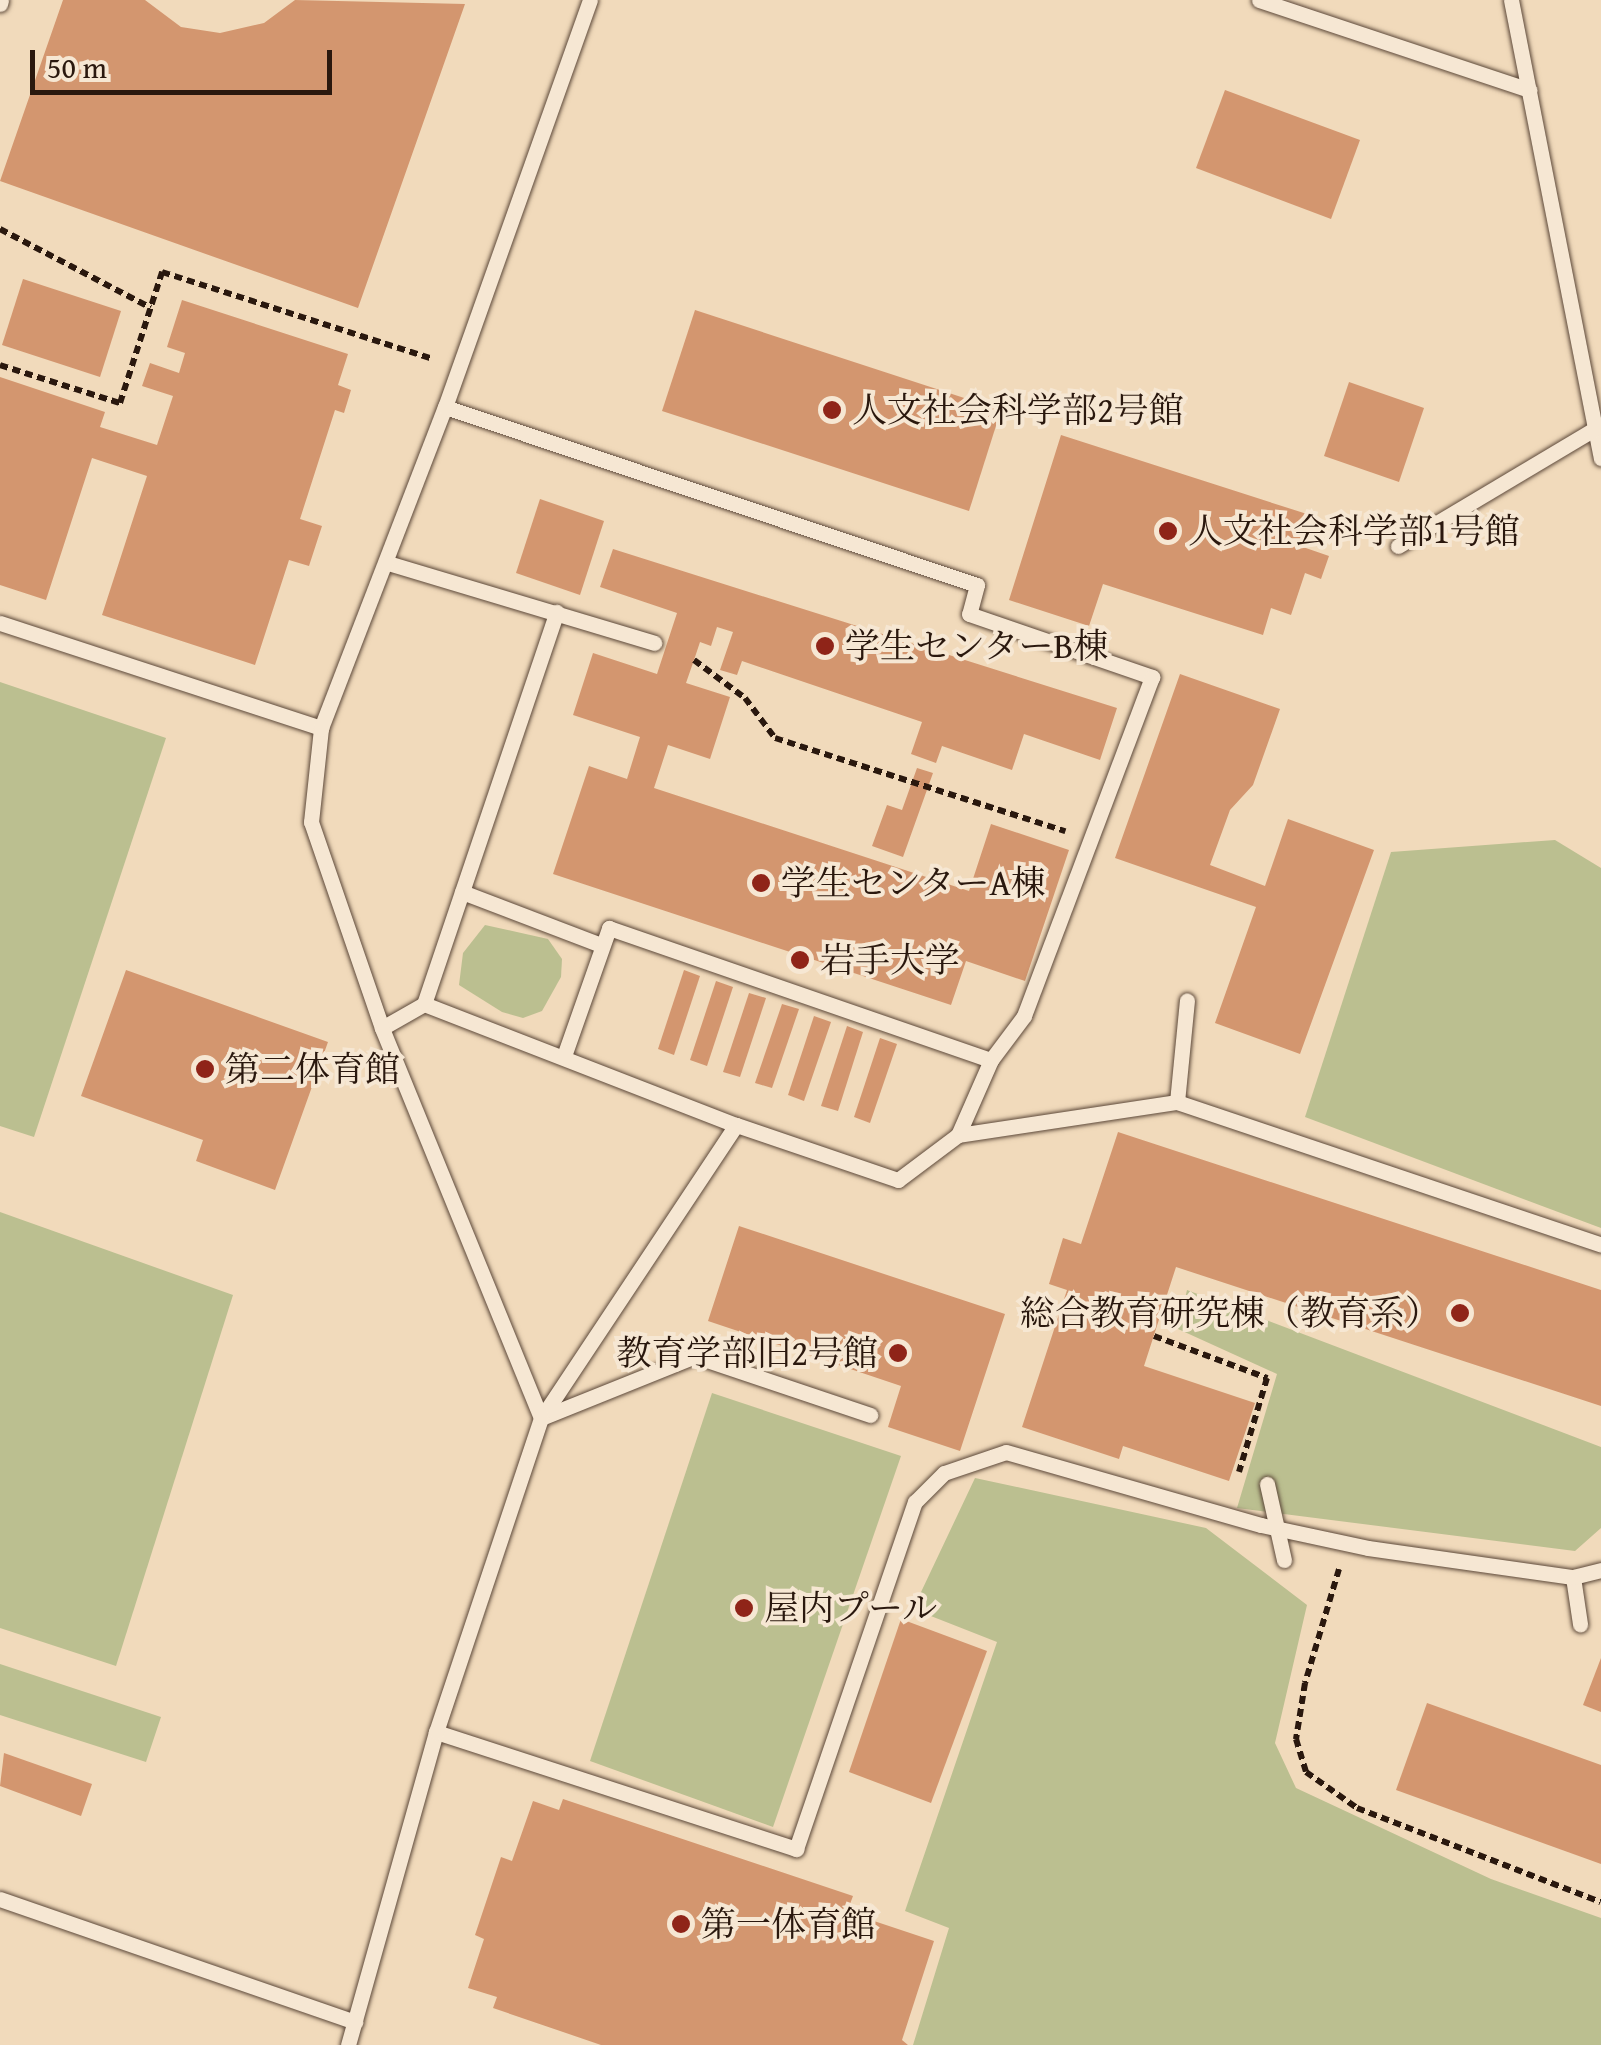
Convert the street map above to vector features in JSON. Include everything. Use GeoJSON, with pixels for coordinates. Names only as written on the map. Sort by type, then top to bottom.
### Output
{"type":"FeatureCollection","features":[{"type":"Feature","properties":{"kind":"lane"},"geometry":{"type":"LineString","coordinates":[[541,1418],[382,1028],[311,822],[320,728],[388,562],[460,368],[590,0]]}},
{"type":"Feature","properties":{"kind":"lane"},"geometry":{"type":"LineString","coordinates":[[1259,0],[1529,90]]}},
{"type":"Feature","properties":{"kind":"lane"},"geometry":{"type":"LineString","coordinates":[[1512,0],[1599,426],[1601,458]]}},
{"type":"Feature","properties":{"kind":"lane"},"geometry":{"type":"LineString","coordinates":[[445,407],[978,585],[969,614],[1152,677],[1024,1016],[991,1060],[958,1135]]}},
{"type":"Feature","properties":{"kind":"lane"},"geometry":{"type":"LineString","coordinates":[[1398,546],[1599,426]]}},
{"type":"Feature","properties":{"kind":"lane"},"geometry":{"type":"LineString","coordinates":[[388,562],[654,643]]}},
{"type":"Feature","properties":{"kind":"lane"},"geometry":{"type":"LineString","coordinates":[[382,1028],[424,1004],[557,612]]}},
{"type":"Feature","properties":{"kind":"lane"},"geometry":{"type":"LineString","coordinates":[[0,623],[320,728]]}},
{"type":"Feature","properties":{"kind":"lane"},"geometry":{"type":"LineString","coordinates":[[462,892],[601,945]]}},
{"type":"Feature","properties":{"kind":"lane"},"geometry":{"type":"LineString","coordinates":[[564,1056],[608,928],[991,1060]]}},
{"type":"Feature","properties":{"kind":"lane"},"geometry":{"type":"LineString","coordinates":[[1177,1102],[1188,1000]]}},
{"type":"Feature","properties":{"kind":"lane"},"geometry":{"type":"LineString","coordinates":[[424,1004],[736,1126],[898,1180],[958,1135],[1177,1102],[1601,1245]]}},
{"type":"Feature","properties":{"kind":"lane"},"geometry":{"type":"LineString","coordinates":[[348,2045],[436,1732],[541,1418],[736,1126]]}},
{"type":"Feature","properties":{"kind":"lane"},"geometry":{"type":"LineString","coordinates":[[541,1418],[694,1356],[870,1414]]}},
{"type":"Feature","properties":{"kind":"lane"},"geometry":{"type":"LineString","coordinates":[[436,1732],[796,1849],[915,1502],[927,1486],[966,1464],[1006,1452],[1226,1516],[1346,1543],[1574,1578],[1601,1570]]}},
{"type":"Feature","properties":{"kind":"lane"},"geometry":{"type":"LineString","coordinates":[[1268,1484],[1284,1560]]}},
{"type":"Feature","properties":{"kind":"lane"},"geometry":{"type":"LineString","coordinates":[[1574,1578],[1580,1624]]}},
{"type":"Feature","properties":{"kind":"lane"},"geometry":{"type":"LineString","coordinates":[[0,1899],[355,2022]]}},
{"type":"Feature","properties":{"kind":"path"},"geometry":{"type":"LineString","coordinates":[[0,229],[151,308]]}},
{"type":"Feature","properties":{"kind":"path"},"geometry":{"type":"LineString","coordinates":[[0,365],[120,404],[162,272],[460,368]]}},
{"type":"Feature","properties":{"kind":"path"},"geometry":{"type":"LineString","coordinates":[[694,660],[745,698],[775,738],[1091,839]]}},
{"type":"Feature","properties":{"kind":"path"},"geometry":{"type":"LineString","coordinates":[[1154,1336],[1267,1378],[1226,1516]]}},
{"type":"Feature","properties":{"kind":"path"},"geometry":{"type":"LineString","coordinates":[[1346,1543],[1305,1683],[1296,1739],[1306,1772],[1357,1808],[1601,1902]]}},
{"type":"Feature","properties":{"kind":"green space"},"geometry":{"type":"Polygon","coordinates":[[[0,682],[166,738],[34,1137],[0,1126],[0,682]]]}},
{"type":"Feature","properties":{"kind":"green space"},"geometry":{"type":"Polygon","coordinates":[[[1555,840],[1601,868],[1601,1228],[1305,1117],[1391,852],[1555,840]]]}},
{"type":"Feature","properties":{"kind":"green space"},"geometry":{"type":"Polygon","coordinates":[[[485,925],[548,939],[562,959],[561,977],[542,1011],[523,1018],[502,1012],[459,985],[463,953],[485,925]]]}},
{"type":"Feature","properties":{"kind":"green space"},"geometry":{"type":"Polygon","coordinates":[[[0,1212],[233,1295],[116,1666],[0,1628],[0,1212]]]}},
{"type":"Feature","properties":{"kind":"green space"},"geometry":{"type":"Polygon","coordinates":[[[1187,1290],[1601,1447],[1601,1528],[1575,1551],[1237,1508],[1277,1374],[1178,1329],[1187,1290]]]}},
{"type":"Feature","properties":{"kind":"green space","name":"屋内プール"},"geometry":{"type":"Polygon","coordinates":[[[712,1393],[901,1456],[773,1827],[590,1761],[712,1393]]]}},
{"type":"Feature","properties":{"kind":"green space"},"geometry":{"type":"Polygon","coordinates":[[[975,1478],[1206,1528],[1307,1605],[1275,1743],[1296,1788],[1491,1879],[1601,1918],[1601,2045],[913,2045],[949,1928],[905,1911],[997,1642],[913,1609],[975,1478]]]}},
{"type":"Feature","properties":{"kind":"green space"},"geometry":{"type":"Polygon","coordinates":[[[0,1664],[161,1717],[146,1762],[0,1715],[0,1664]]]}},
{"type":"Feature","properties":{"kind":"building"},"geometry":{"type":"Polygon","coordinates":[[[63,0],[145,0],[181,27],[220,33],[264,23],[295,0],[465,4],[358,308],[0,181],[63,0]]]}},
{"type":"Feature","properties":{"kind":"building"},"geometry":{"type":"Polygon","coordinates":[[[1225,90],[1360,140],[1331,219],[1196,168],[1225,90]]]}},
{"type":"Feature","properties":{"kind":"building"},"geometry":{"type":"Polygon","coordinates":[[[23,279],[121,311],[100,377],[2,345],[23,279]]]}},
{"type":"Feature","properties":{"kind":"building"},"geometry":{"type":"Polygon","coordinates":[[[182,300],[348,354],[338,385],[351,390],[344,413],[335,410],[300,519],[322,526],[309,566],[289,560],[255,665],[102,615],[147,476],[92,458],[46,600],[0,585],[0,377],[105,412],[100,427],[157,445],[173,396],[142,386],[150,363],[179,373],[185,353],[167,347],[182,300]]]}},
{"type":"Feature","properties":{"kind":"building","name":"人文社会科学部2号館"},"geometry":{"type":"Polygon","coordinates":[[[695,310],[1001,410],[969,511],[662,411],[695,310]]]}},
{"type":"Feature","properties":{"kind":"building"},"geometry":{"type":"Polygon","coordinates":[[[1349,382],[1424,408],[1399,482],[1324,456],[1349,382]]]}},
{"type":"Feature","properties":{"kind":"building","name":"人文社会科学部1号館"},"geometry":{"type":"Polygon","coordinates":[[[1061,435],[1310,515],[1300,546],[1329,556],[1321,579],[1305,573],[1291,615],[1271,608],[1263,635],[1103,584],[1089,626],[1009,600],[1061,435]]]}},
{"type":"Feature","properties":{"kind":"building"},"geometry":{"type":"Polygon","coordinates":[[[540,499],[604,521],[580,595],[516,573],[540,499]]]}},
{"type":"Feature","properties":{"kind":"building"},"geometry":{"type":"Polygon","coordinates":[[[613,549],[1117,708],[1100,760],[1024,734],[1012,770],[942,746],[936,763],[911,754],[922,722],[742,661],[737,675],[720,670],[733,632],[717,627],[711,646],[700,642],[686,683],[730,697],[710,759],[668,745],[654,788],[969,891],[991,824],[1069,850],[1025,981],[966,961],[951,1005],[553,874],[589,766],[627,779],[640,737],[573,715],[593,653],[657,674],[677,613],[600,587],[613,549]]]}},
{"type":"Feature","properties":{"kind":"building"},"geometry":{"type":"Polygon","coordinates":[[[1180,674],[1280,709],[1253,785],[1230,810],[1210,865],[1265,886],[1288,819],[1374,850],[1300,1054],[1215,1023],[1256,907],[1115,858],[1180,674]]]}},
{"type":"Feature","properties":{"kind":"building"},"geometry":{"type":"Polygon","coordinates":[[[917,768],[933,773],[903,857],[872,846],[887,805],[902,810],[917,768]]]}},
{"type":"Feature","properties":{"kind":"building","name":"第二体育館"},"geometry":{"type":"Polygon","coordinates":[[[126,970],[328,1042],[275,1190],[196,1161],[203,1140],[81,1096],[126,970]]]}},
{"type":"Feature","properties":{"kind":"building"},"geometry":{"type":"Polygon","coordinates":[[[684,970],[700,976],[674,1055],[658,1049],[684,970]]]}},
{"type":"Feature","properties":{"kind":"building"},"geometry":{"type":"Polygon","coordinates":[[[716,981],[733,987],[707,1066],[690,1060],[716,981]]]}},
{"type":"Feature","properties":{"kind":"building"},"geometry":{"type":"Polygon","coordinates":[[[749,993],[766,998],[740,1077],[723,1072],[749,993]]]}},
{"type":"Feature","properties":{"kind":"building"},"geometry":{"type":"Polygon","coordinates":[[[782,1004],[799,1009],[772,1088],[755,1083],[782,1004]]]}},
{"type":"Feature","properties":{"kind":"building"},"geometry":{"type":"Polygon","coordinates":[[[814,1016],[831,1022],[804,1101],[788,1095],[814,1016]]]}},
{"type":"Feature","properties":{"kind":"building"},"geometry":{"type":"Polygon","coordinates":[[[847,1026],[863,1032],[838,1111],[821,1106],[847,1026]]]}},
{"type":"Feature","properties":{"kind":"building"},"geometry":{"type":"Polygon","coordinates":[[[880,1038],[897,1044],[870,1123],[854,1117],[880,1038]]]}},
{"type":"Feature","properties":{"kind":"building","name":"総合教育研究棟（教育系）"},"geometry":{"type":"Polygon","coordinates":[[[1118,1132],[1601,1290],[1601,1406],[1176,1267],[1144,1366],[1255,1403],[1229,1481],[1123,1446],[1119,1459],[1022,1427],[1067,1290],[1049,1284],[1063,1238],[1081,1244],[1118,1132]]]}},
{"type":"Feature","properties":{"kind":"building","name":"教育学部旧2号館"},"geometry":{"type":"Polygon","coordinates":[[[739,1226],[1005,1314],[960,1451],[888,1427],[901,1386],[708,1321],[739,1226]]]}},
{"type":"Feature","properties":{"kind":"building"},"geometry":{"type":"Polygon","coordinates":[[[901,1619],[987,1651],[931,1803],[849,1772],[901,1619]]]}},
{"type":"Feature","properties":{"kind":"building"},"geometry":{"type":"Polygon","coordinates":[[[1601,1658],[1601,1712],[1583,1705],[1601,1658]]]}},
{"type":"Feature","properties":{"kind":"building"},"geometry":{"type":"Polygon","coordinates":[[[1427,1703],[1601,1765],[1601,1864],[1396,1790],[1427,1703]]]}},
{"type":"Feature","properties":{"kind":"building"},"geometry":{"type":"Polygon","coordinates":[[[4,1753],[92,1784],[81,1816],[0,1786],[4,1753]]]}},
{"type":"Feature","properties":{"kind":"building","name":"第一体育館"},"geometry":{"type":"Polygon","coordinates":[[[563,1799],[853,1896],[847,1912],[934,1941],[902,2040],[908,2045],[601,2045],[493,2008],[497,1997],[468,1988],[484,1939],[475,1935],[501,1857],[512,1861],[533,1801],[559,1810],[563,1799]]]}},
{"type":"Feature","properties":{"kind":"place","name":"人文社会科学部2号館"},"geometry":{"type":"Point","coordinates":[832,410]}},
{"type":"Feature","properties":{"kind":"place","name":"人文社会科学部1号館"},"geometry":{"type":"Point","coordinates":[1168,531]}},
{"type":"Feature","properties":{"kind":"place","name":"学生センターB棟"},"geometry":{"type":"Point","coordinates":[825,646]}},
{"type":"Feature","properties":{"kind":"place","name":"学生センターA棟"},"geometry":{"type":"Point","coordinates":[761,883]}},
{"type":"Feature","properties":{"kind":"place","name":"岩手大学"},"geometry":{"type":"Point","coordinates":[800,960]}},
{"type":"Feature","properties":{"kind":"place","name":"第二体育館"},"geometry":{"type":"Point","coordinates":[205,1069]}},
{"type":"Feature","properties":{"kind":"place","name":"総合教育研究棟（教育系）"},"geometry":{"type":"Point","coordinates":[1460,1313]}},
{"type":"Feature","properties":{"kind":"place","name":"教育学部旧2号館"},"geometry":{"type":"Point","coordinates":[898,1353]}},
{"type":"Feature","properties":{"kind":"place","name":"屋内プール"},"geometry":{"type":"Point","coordinates":[744,1608]}},
{"type":"Feature","properties":{"kind":"place","name":"第一体育館"},"geometry":{"type":"Point","coordinates":[681,1924]}}]}
